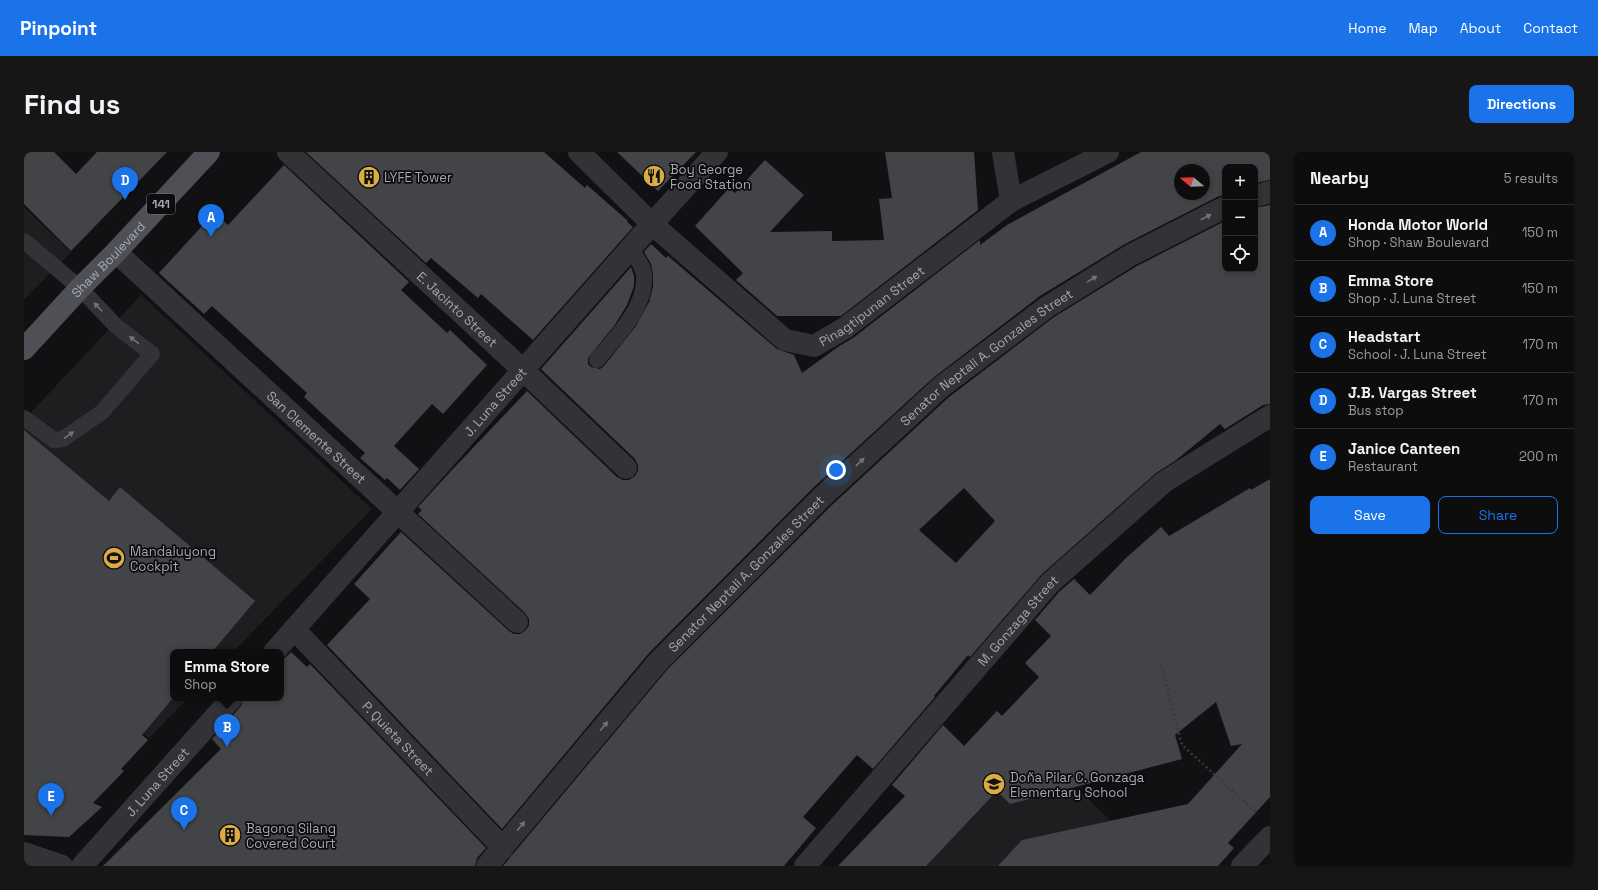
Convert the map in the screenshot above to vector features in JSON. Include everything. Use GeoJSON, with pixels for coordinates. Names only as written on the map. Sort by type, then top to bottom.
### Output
{"type":"FeatureCollection","features":[{"type":"Feature","properties":{"kind":"main road","name":"Shaw Boulevard"},"geometry":{"type":"LineString","coordinates":[[26,343],[116,252],[209,152]]}},
{"type":"Feature","properties":{"kind":"street","name":"E. Jacinto Street"},"geometry":{"type":"LineString","coordinates":[[288,152],[523,370],[626,468]]}},
{"type":"Feature","properties":{"kind":"street","name":"Pinagtipunan Street"},"geometry":{"type":"LineString","coordinates":[[579,152],[652,224],[785,340],[814,346],[844,328],[1012,201],[1108,152]]}},
{"type":"Feature","properties":{"kind":"street","name":"J. Luna Street"},"geometry":{"type":"LineString","coordinates":[[277,649],[630,248],[717,152]]}},
{"type":"Feature","properties":{"kind":"street"},"geometry":{"type":"LineString","coordinates":[[1003,152],[1012,201]]}},
{"type":"Feature","properties":{"kind":"street"},"geometry":{"type":"LineString","coordinates":[[1258,195],[1270,192]]}},
{"type":"Feature","properties":{"kind":"street","name":"Senator Neptali A. Gonzales Street"},"geometry":{"type":"LineString","coordinates":[[487,866],[658,662],[823,496],[941,387],[1046,307],[1131,255],[1222,209]]}},
{"type":"Feature","properties":{"kind":"street","name":"San Clemente Street"},"geometry":{"type":"LineString","coordinates":[[116,252],[516,622]]}},
{"type":"Feature","properties":{"kind":"street","name":"M. Gonzaga Street"},"geometry":{"type":"LineString","coordinates":[[805,866],[1050,584],[1164,482],[1270,416]]}},
{"type":"Feature","properties":{"kind":"street","name":"P. Quieta Street"},"geometry":{"type":"LineString","coordinates":[[294,629],[503,848]]}},
{"type":"Feature","properties":{"kind":"street","name":"J. Luna Street"},"geometry":{"type":"LineString","coordinates":[[82,866],[229,701]]}},
{"type":"Feature","properties":{"kind":"street"},"geometry":{"type":"LineString","coordinates":[[1242,866],[1270,837]]}},
{"type":"Feature","properties":{"kind":"street"},"geometry":{"type":"LineString","coordinates":[[24,853],[62,866]]}},
{"type":"Feature","properties":{"kind":"lane"},"geometry":{"type":"LineString","coordinates":[[24,241],[80,288],[116,326],[152,354],[102,412],[63,439],[54,440],[24,418]]}},
{"type":"Feature","properties":{"kind":"lane"},"geometry":{"type":"LineString","coordinates":[[597,360],[636,312],[642,294],[644,276],[640,261],[630,248]]}},
{"type":"Feature","properties":{"kind":"path"},"geometry":{"type":"LineString","coordinates":[[1161,665],[1182,745],[1258,814]]}},
{"type":"Feature","properties":{"kind":"shaded area"},"geometry":{"type":"Polygon","coordinates":[[[24,207],[71,252],[24,300],[24,207]]]}},
{"type":"Feature","properties":{"kind":"shaded area","name":"Mandaluyong Cockpit"},"geometry":{"type":"Polygon","coordinates":[[[141,295],[372,509],[236,649],[170,649],[170,701],[185,701],[149,738],[24,635],[24,420],[141,295]]]}},
{"type":"Feature","properties":{"kind":"shaded area","name":"Doña Pilar C. Gonzaga Elementary School"},"geometry":{"type":"Polygon","coordinates":[[[997,711],[1113,823],[1075,866],[859,866],[848,856],[958,740],[964,746],[997,711]]]}},
{"type":"Feature","properties":{"kind":"building"},"geometry":{"type":"Polygon","coordinates":[[[24,152],[54,152],[76,174],[97,152],[167,152],[71,251],[24,204],[24,152]]]}},
{"type":"Feature","properties":{"kind":"building"},"geometry":{"type":"Polygon","coordinates":[[[306,152],[544,152],[585,188],[587,185],[633,227],[533,340],[481,294],[478,298],[431,258],[426,263],[306,152]]]}},
{"type":"Feature","properties":{"kind":"building"},"geometry":{"type":"Polygon","coordinates":[[[617,152],[696,152],[658,191],[617,152]]]}},
{"type":"Feature","properties":{"kind":"building"},"geometry":{"type":"Polygon","coordinates":[[[885,152],[974,152],[978,210],[841,316],[777,316],[736,280],[743,273],[695,226],[729,188],[735,193],[765,160],[804,195],[770,232],[832,231],[832,241],[884,240],[879,199],[892,198],[885,152]]]}},
{"type":"Feature","properties":{"kind":"building"},"geometry":{"type":"Polygon","coordinates":[[[1141,152],[1270,152],[1270,180],[1258,182],[1258,164],[1222,164],[1222,196],[1125,244],[1040,296],[933,378],[814,487],[649,653],[502,829],[327,645],[370,599],[354,584],[401,532],[509,631],[514,634],[520,634],[526,630],[529,625],[529,619],[525,613],[418,514],[422,510],[418,507],[527,391],[617,477],[623,480],[629,480],[635,476],[638,471],[638,465],[635,459],[541,369],[631,267],[634,276],[634,286],[627,305],[614,326],[588,358],[588,364],[591,367],[600,369],[604,366],[636,326],[649,302],[653,287],[653,274],[651,264],[644,252],[651,244],[666,258],[668,256],[777,349],[794,355],[802,373],[853,338],[980,240],[980,245],[1007,225],[1141,152]]]}},
{"type":"Feature","properties":{"kind":"building"},"geometry":{"type":"Polygon","coordinates":[[[284,165],[409,282],[401,290],[447,333],[450,330],[487,365],[443,414],[432,404],[394,446],[419,469],[400,490],[387,478],[385,480],[360,458],[365,453],[304,397],[307,393],[212,306],[204,314],[159,273],[214,213],[228,225],[284,165]]]}},
{"type":"Feature","properties":{"kind":"building"},"geometry":{"type":"Polygon","coordinates":[[[1270,205],[1270,404],[1263,405],[1225,429],[1220,424],[1175,461],[1156,473],[1042,574],[970,657],[968,655],[934,696],[935,697],[873,769],[857,755],[803,817],[816,828],[784,866],[503,866],[667,670],[832,505],[949,397],[1054,317],[1137,266],[1222,223],[1222,272],[1258,272],[1258,207],[1270,205]],[[964,488],[919,530],[956,563],[995,521],[964,488]]]}},
{"type":"Feature","properties":{"kind":"building","name":"Mandaluyong Cockpit"},"geometry":{"type":"Polygon","coordinates":[[[24,430],[109,501],[120,487],[255,601],[215,649],[170,649],[170,701],[142,735],[148,740],[121,769],[124,771],[93,803],[102,807],[69,837],[24,835],[24,430]]]}},
{"type":"Feature","properties":{"kind":"building"},"geometry":{"type":"Polygon","coordinates":[[[1270,479],[1270,797],[1228,843],[1234,848],[1218,866],[998,866],[1022,840],[1188,804],[1242,744],[1231,746],[1216,702],[1175,735],[1182,759],[1010,804],[997,791],[926,866],[838,866],[905,796],[892,785],[943,725],[964,746],[997,711],[1002,716],[1039,677],[1025,663],[1051,636],[1035,620],[1059,592],[1074,579],[1090,595],[1126,558],[1161,527],[1169,536],[1250,488],[1251,490],[1270,479]]]}},
{"type":"Feature","properties":{"kind":"building"},"geometry":{"type":"Polygon","coordinates":[[[291,652],[307,667],[310,664],[486,848],[477,858],[475,866],[103,866],[221,749],[212,739],[241,706],[243,701],[284,701],[284,659],[291,652]]]}},
{"type":"Feature","properties":{"kind":"place","name":"Boy George Food Station"},"geometry":{"type":"Point","coordinates":[654,176]}},
{"type":"Feature","properties":{"kind":"place","name":"LYFE Tower"},"geometry":{"type":"Point","coordinates":[369,177]}},
{"type":"Feature","properties":{"kind":"place","name":"J.B. Vargas Street"},"geometry":{"type":"Point","coordinates":[125,200]}},
{"type":"Feature","properties":{"kind":"place","name":"Honda Motor World"},"geometry":{"type":"Point","coordinates":[211,237]}},
{"type":"Feature","properties":{"kind":"place","name":"Mandaluyong Cockpit"},"geometry":{"type":"Point","coordinates":[114,558]}},
{"type":"Feature","properties":{"kind":"place","name":"Emma Store"},"geometry":{"type":"Point","coordinates":[227,747]}},
{"type":"Feature","properties":{"kind":"place","name":"Doña Pilar C. Gonzaga Elementary School"},"geometry":{"type":"Point","coordinates":[994,784]}},
{"type":"Feature","properties":{"kind":"place","name":"Janice Canteen"},"geometry":{"type":"Point","coordinates":[51,816]}},
{"type":"Feature","properties":{"kind":"place","name":"Headstart"},"geometry":{"type":"Point","coordinates":[184,830]}},
{"type":"Feature","properties":{"kind":"place","name":"Bagong Silang Covered Court"},"geometry":{"type":"Point","coordinates":[230,835]}}]}
